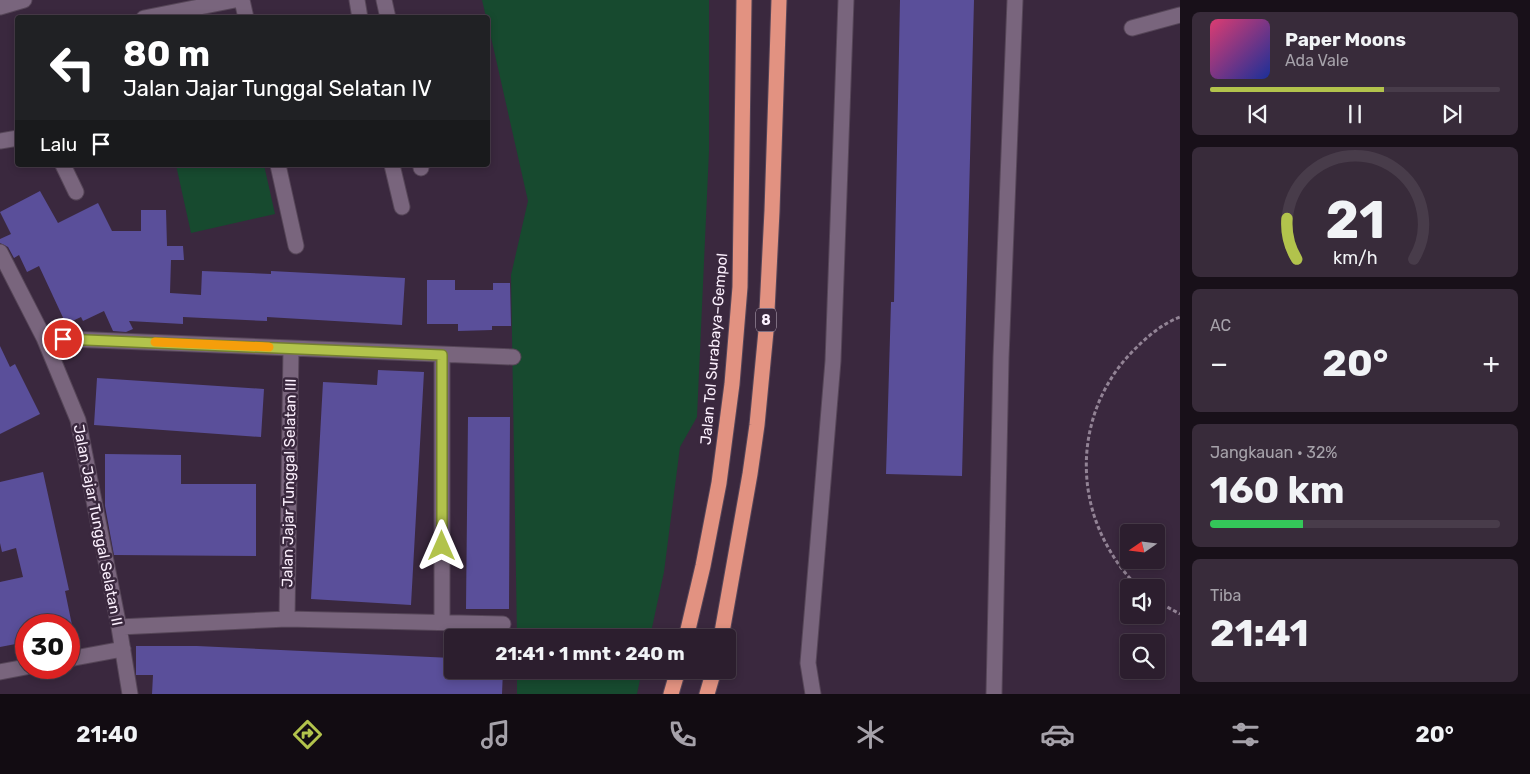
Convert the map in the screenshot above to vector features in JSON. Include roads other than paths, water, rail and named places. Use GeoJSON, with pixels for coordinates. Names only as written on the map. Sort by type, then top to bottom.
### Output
{"type":"FeatureCollection","features":[{"type":"Feature","properties":{"kind":"highway","name":"Jalan Tol Surabaya–Gempol"},"geometry":{"type":"LineString","coordinates":[[688,629],[703,566],[719,483],[732,384],[740,287],[744,0]]}},
{"type":"Feature","properties":{"kind":"highway","name":"8"},"geometry":{"type":"LineString","coordinates":[[723,629],[750,474],[757,425],[766,331],[779,0]]}},
{"type":"Feature","properties":{"kind":"highway"},"geometry":{"type":"LineString","coordinates":[[671,694],[675,679]]}},
{"type":"Feature","properties":{"kind":"highway"},"geometry":{"type":"LineString","coordinates":[[707,694],[711,679]]}},
{"type":"Feature","properties":{"kind":"street"},"geometry":{"type":"LineString","coordinates":[[0,7],[24,0]]}},
{"type":"Feature","properties":{"kind":"street"},"geometry":{"type":"LineString","coordinates":[[159,15],[235,0]]}},
{"type":"Feature","properties":{"kind":"street"},"geometry":{"type":"LineString","coordinates":[[242,0],[245,15]]}},
{"type":"Feature","properties":{"kind":"street"},"geometry":{"type":"LineString","coordinates":[[357,0],[360,15]]}},
{"type":"Feature","properties":{"kind":"street"},"geometry":{"type":"LineString","coordinates":[[384,0],[387,15]]}},
{"type":"Feature","properties":{"kind":"street"},"geometry":{"type":"LineString","coordinates":[[813,694],[808,663],[833,361],[846,0]]}},
{"type":"Feature","properties":{"kind":"street"},"geometry":{"type":"LineString","coordinates":[[994,694],[1001,358],[1015,0]]}},
{"type":"Feature","properties":{"kind":"street"},"geometry":{"type":"LineString","coordinates":[[1132,28],[1180,15]]}},
{"type":"Feature","properties":{"kind":"street"},"geometry":{"type":"LineString","coordinates":[[0,141],[15,138]]}},
{"type":"Feature","properties":{"kind":"street"},"geometry":{"type":"LineString","coordinates":[[64,167],[76,192]]}},
{"type":"Feature","properties":{"kind":"street"},"geometry":{"type":"LineString","coordinates":[[278,167],[296,246]]}},
{"type":"Feature","properties":{"kind":"street"},"geometry":{"type":"LineString","coordinates":[[392,167],[402,207]]}},
{"type":"Feature","properties":{"kind":"street","name":"Jalan Jajar Tunggal Selatan II"},"geometry":{"type":"LineString","coordinates":[[0,252],[44,338],[78,420],[119,627],[130,694]]}},
{"type":"Feature","properties":{"kind":"street"},"geometry":{"type":"LineString","coordinates":[[44,338],[513,357]]}},
{"type":"Feature","properties":{"kind":"street","name":"Jalan Jajar Tunggal Selatan III"},"geometry":{"type":"LineString","coordinates":[[287,619],[291,348]]}},
{"type":"Feature","properties":{"kind":"street"},"geometry":{"type":"LineString","coordinates":[[442,355],[442,622]]}},
{"type":"Feature","properties":{"kind":"street"},"geometry":{"type":"LineString","coordinates":[[119,627],[287,619],[503,624]]}},
{"type":"Feature","properties":{"kind":"street"},"geometry":{"type":"LineString","coordinates":[[80,657],[123,649]]}},
{"type":"Feature","properties":{"kind":"street"},"geometry":{"type":"LineString","coordinates":[[0,672],[15,669]]}}]}
